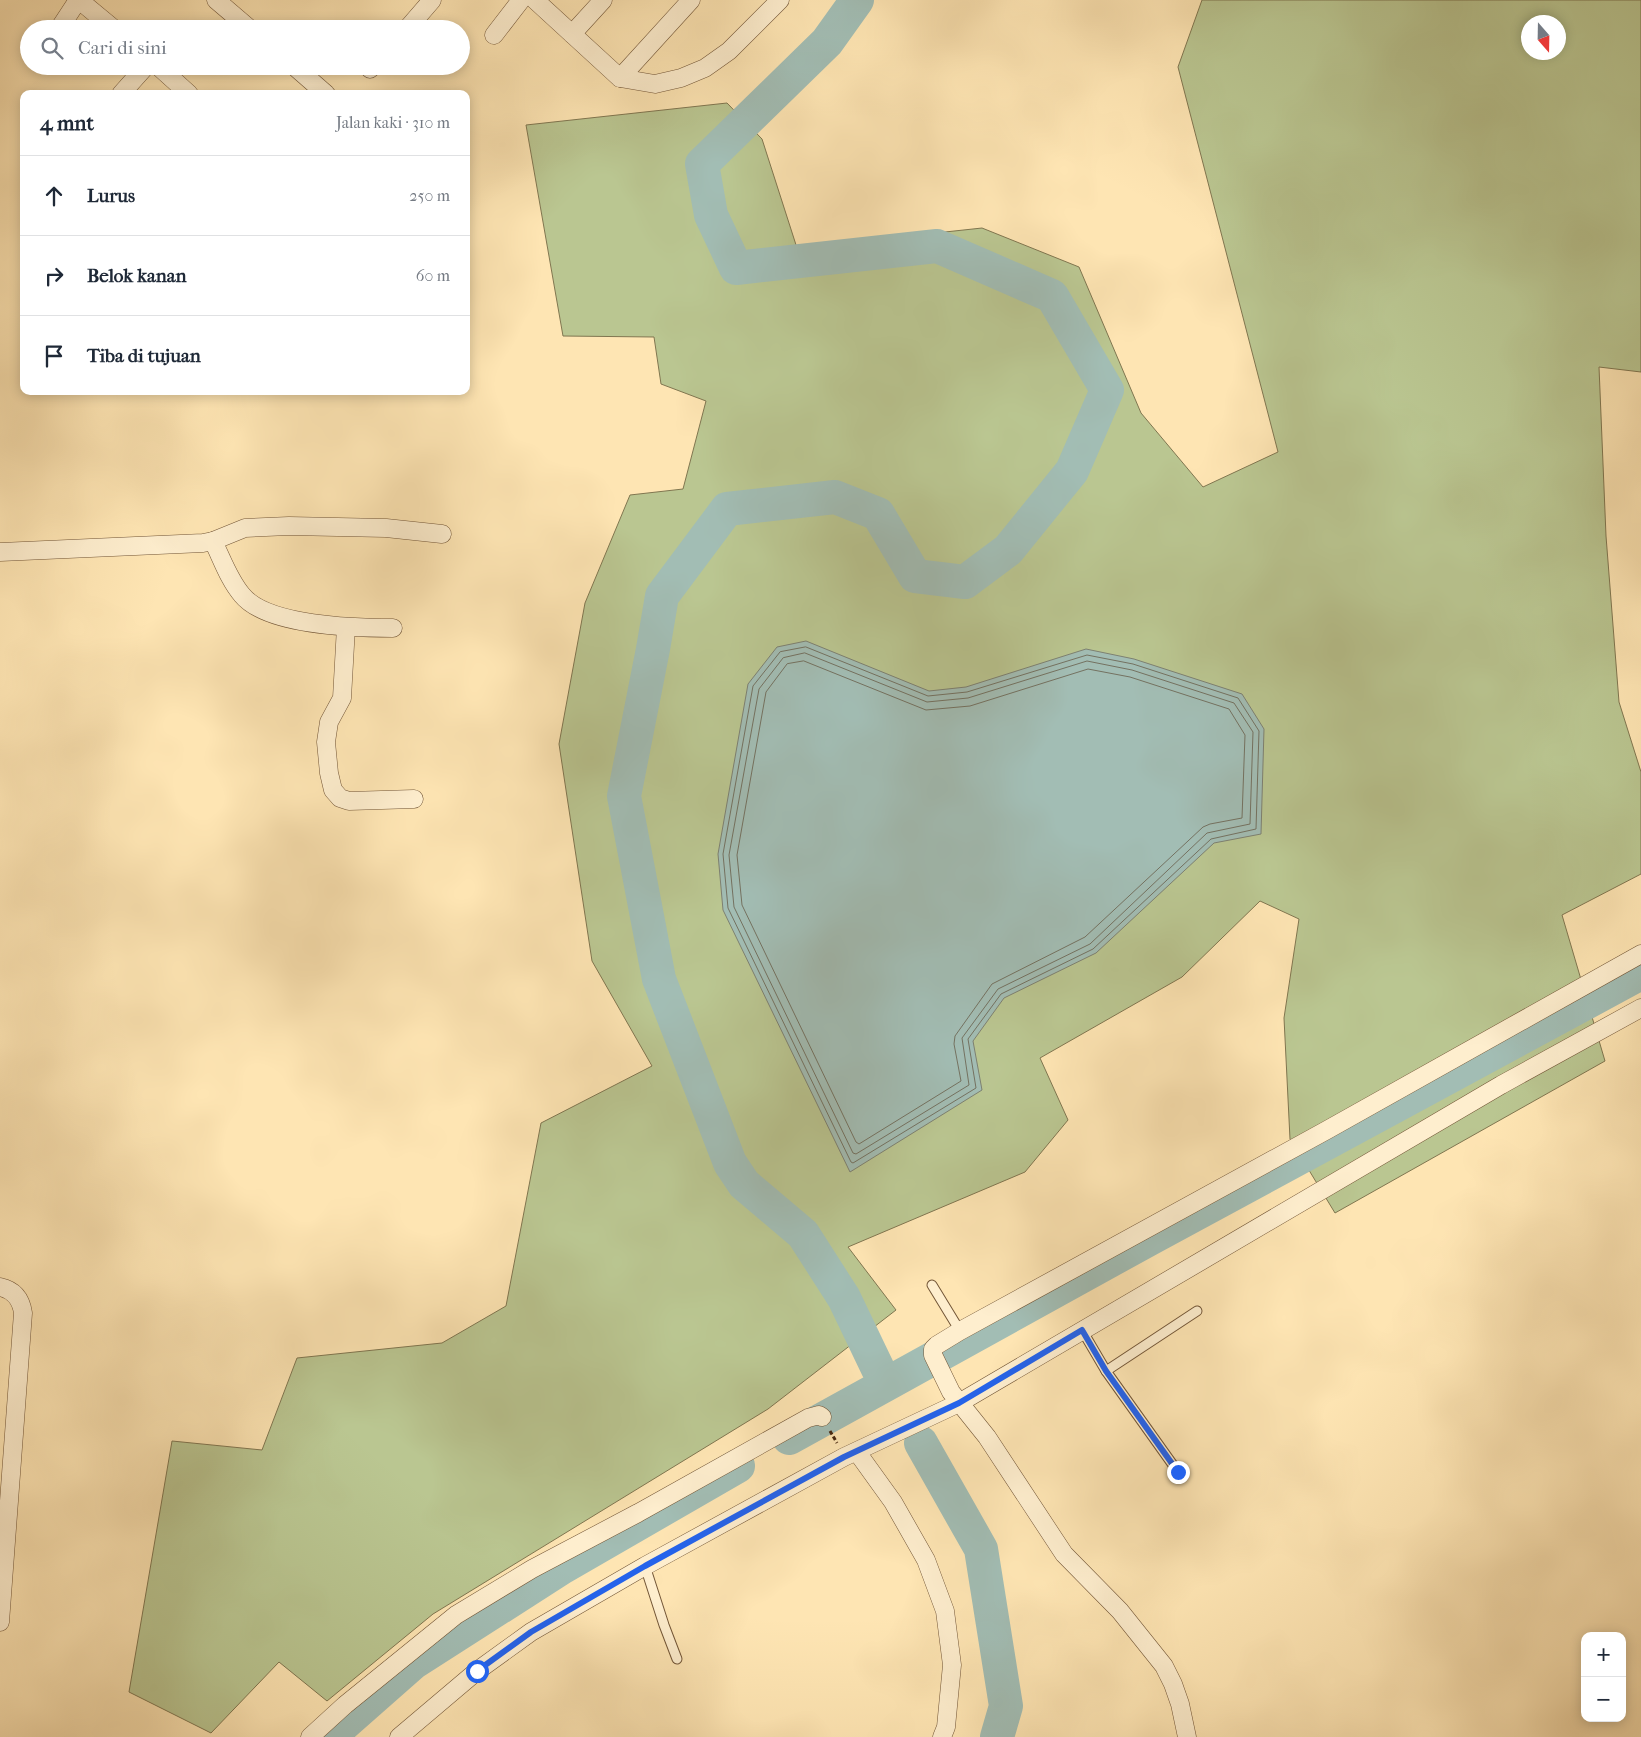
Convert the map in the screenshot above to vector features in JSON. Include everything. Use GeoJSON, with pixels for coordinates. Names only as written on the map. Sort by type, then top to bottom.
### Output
{"type":"FeatureCollection","features":[{"type":"Feature","properties":{"kind":"street"},"geometry":{"type":"LineString","coordinates":[[65,20],[78,0],[103,20]]}},
{"type":"Feature","properties":{"kind":"street"},"geometry":{"type":"LineString","coordinates":[[216,0],[239,20]]}},
{"type":"Feature","properties":{"kind":"street"},"geometry":{"type":"LineString","coordinates":[[414,20],[432,0]]}},
{"type":"Feature","properties":{"kind":"street"},"geometry":{"type":"LineString","coordinates":[[494,35],[521,0]]}},
{"type":"Feature","properties":{"kind":"street"},"geometry":{"type":"LineString","coordinates":[[535,0],[620,78],[655,84],[681,78],[705,68],[729,50],[780,0]]}},
{"type":"Feature","properties":{"kind":"street"},"geometry":{"type":"LineString","coordinates":[[572,34],[603,0]]}},
{"type":"Feature","properties":{"kind":"street"},"geometry":{"type":"LineString","coordinates":[[620,78],[690,0]]}},
{"type":"Feature","properties":{"kind":"street"},"geometry":{"type":"LineString","coordinates":[[125,90],[138,75]]}},
{"type":"Feature","properties":{"kind":"street"},"geometry":{"type":"LineString","coordinates":[[168,75],[185,90]]}},
{"type":"Feature","properties":{"kind":"street"},"geometry":{"type":"LineString","coordinates":[[304,75],[321,90]]}},
{"type":"Feature","properties":{"kind":"street"},"geometry":{"type":"LineString","coordinates":[[0,552],[203,543],[245,528],[289,526],[386,528],[442,534]]}},
{"type":"Feature","properties":{"kind":"street"},"geometry":{"type":"LineString","coordinates":[[213,541],[230,579],[242,596],[251,604],[278,616],[346,627],[393,628]]}},
{"type":"Feature","properties":{"kind":"street"},"geometry":{"type":"LineString","coordinates":[[346,627],[342,698],[332,715],[326,731],[329,773],[334,790],[340,798],[349,801],[414,799]]}},
{"type":"Feature","properties":{"kind":"street"},"geometry":{"type":"LineString","coordinates":[[1187,1737],[1180,1704],[1164,1666],[1120,1611],[1064,1554],[987,1437],[951,1402],[933,1355],[933,1349],[937,1344],[960,1331],[1327,1130],[1641,954]]}},
{"type":"Feature","properties":{"kind":"street"},"geometry":{"type":"LineString","coordinates":[[399,1737],[477,1671],[531,1632],[645,1566],[1082,1330],[1501,1085],[1641,1008]]}},
{"type":"Feature","properties":{"kind":"street"},"geometry":{"type":"LineString","coordinates":[[0,1287],[8,1288],[15,1294],[22,1306],[23,1313],[0,1622]]}},
{"type":"Feature","properties":{"kind":"street"},"geometry":{"type":"LineString","coordinates":[[310,1737],[456,1615],[532,1569],[638,1513],[808,1418],[819,1415],[822,1417]]}},
{"type":"Feature","properties":{"kind":"street"},"geometry":{"type":"LineString","coordinates":[[864,1448],[926,1560],[945,1611],[952,1665],[946,1727],[942,1737]]}},
{"type":"Feature","properties":{"kind":"lane"},"geometry":{"type":"LineString","coordinates":[[932,1286],[960,1331]]}},
{"type":"Feature","properties":{"kind":"lane"},"geometry":{"type":"LineString","coordinates":[[1106,1371],[1196,1311]]}},
{"type":"Feature","properties":{"kind":"lane"},"geometry":{"type":"LineString","coordinates":[[1082,1330],[1106,1371],[1178,1472]]}},
{"type":"Feature","properties":{"kind":"lane"},"geometry":{"type":"LineString","coordinates":[[645,1566],[677,1659]]}},
{"type":"Feature","properties":{"kind":"green space"},"geometry":{"type":"Polygon","coordinates":[[[1202,0],[1641,0],[1641,372],[1599,367],[1606,536],[1619,702],[1641,772],[1641,874],[1562,915],[1605,1061],[1335,1213],[1290,1139],[1284,1018],[1299,919],[1260,901],[1182,977],[1040,1058],[1068,1120],[1025,1172],[848,1247],[896,1310],[768,1409],[433,1614],[327,1701],[279,1662],[211,1733],[129,1692],[172,1441],[262,1450],[297,1358],[442,1343],[506,1306],[541,1123],[652,1066],[592,961],[559,744],[585,603],[630,495],[683,489],[706,401],[661,384],[654,337],[563,336],[526,125],[727,103],[762,139],[797,248],[982,228],[1079,267],[1141,413],[1203,487],[1278,452],[1178,67],[1202,0]]]}},
{"type":"Feature","properties":{"kind":"water"},"geometry":{"type":"Polygon","coordinates":[[[806,641],[929,691],[966,687],[1086,649],[1134,659],[1242,694],[1264,729],[1261,834],[1214,843],[1096,953],[1004,998],[973,1041],[982,1090],[850,1172],[723,910],[718,854],[748,684],[777,647],[806,641]]]}},
{"type":"Feature","properties":{"kind":"waterway"},"geometry":{"type":"LineString","coordinates":[[857,0],[827,42],[702,164],[711,215],[736,268],[937,246],[1052,296],[1107,390],[1072,471],[1008,550],[965,582],[915,576],[878,514],[835,497],[727,509],[662,596],[624,796],[659,979],[730,1163],[744,1184],[803,1234],[844,1298],[878,1369]]}},
{"type":"Feature","properties":{"kind":"waterway"},"geometry":{"type":"LineString","coordinates":[[789,1438],[1151,1238],[1641,973]]}},
{"type":"Feature","properties":{"kind":"waterway"},"geometry":{"type":"LineString","coordinates":[[921,1443],[981,1549],[1006,1706],[997,1737]]}},
{"type":"Feature","properties":{"kind":"waterway"},"geometry":{"type":"LineString","coordinates":[[329,1737],[413,1663],[563,1567],[738,1466]]}},
{"type":"Feature","properties":{"kind":"route"},"geometry":{"type":"LineString","coordinates":[[477,1671],[531,1632],[645,1566],[844,1457],[959,1403],[1082,1330],[1106,1371],[1178,1472]]}}]}
